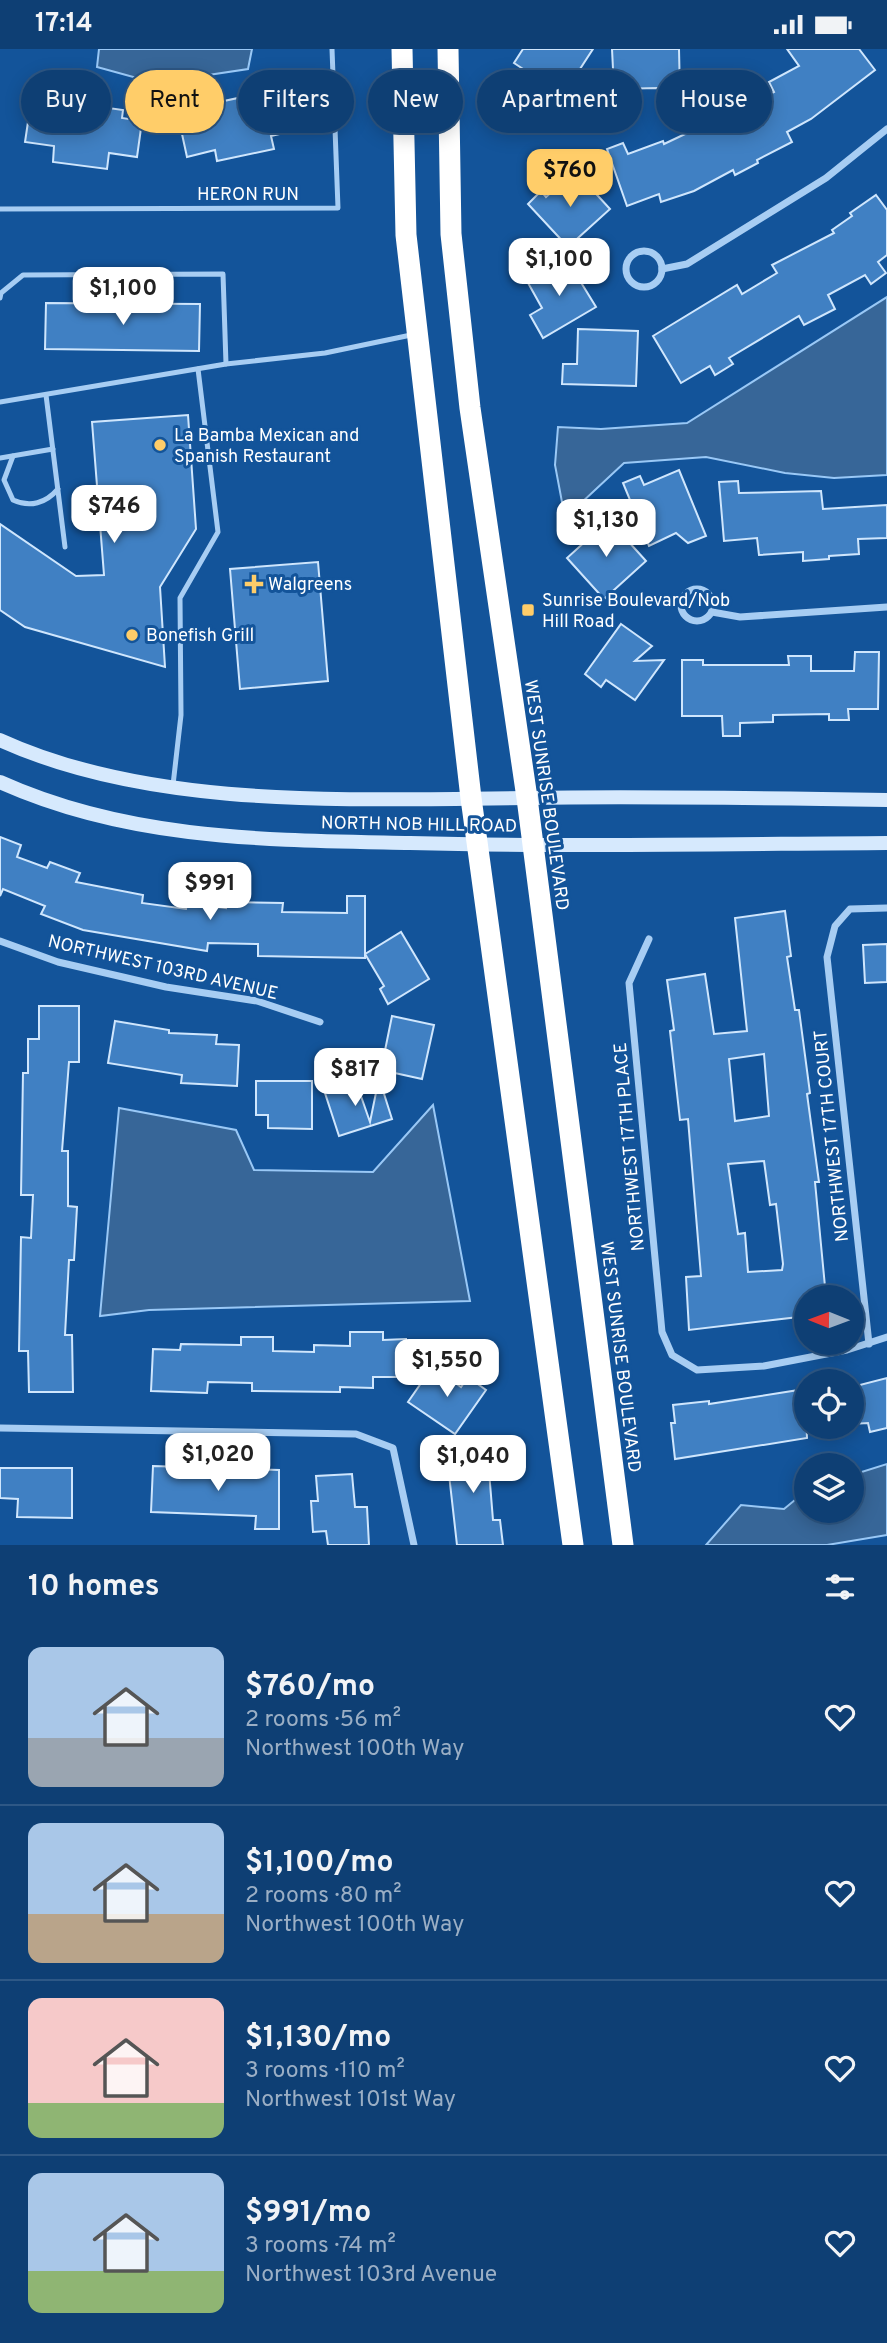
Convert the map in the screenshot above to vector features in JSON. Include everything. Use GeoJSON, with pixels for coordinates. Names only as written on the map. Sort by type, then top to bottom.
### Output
{"type":"FeatureCollection","features":[{"type":"Feature","properties":{"kind":"highway"},"geometry":{"type":"LineString","coordinates":[[402,49],[406,235],[471,798],[573,1545]]}},
{"type":"Feature","properties":{"kind":"highway","name":"WEST SUNRISE BOULEVARD"},"geometry":{"type":"LineString","coordinates":[[448,49],[451,234],[470,408],[527,797],[531,846],[623,1545]]}},
{"type":"Feature","properties":{"kind":"main road","name":"NORTH NOB HILL ROAD"},"geometry":{"type":"LineString","coordinates":[[0,740],[53,762],[114,778],[173,787],[334,799],[527,797],[887,800]]}},
{"type":"Feature","properties":{"kind":"main road","name":"NORTH NOB HILL ROAD"},"geometry":{"type":"LineString","coordinates":[[0,782],[41,801],[109,819],[166,830],[248,839],[531,846],[887,843]]}},
{"type":"Feature","properties":{"kind":"street"},"geometry":{"type":"LineString","coordinates":[[662,269],[687,264],[722,243],[826,178],[887,129]]}},
{"type":"Feature","properties":{"kind":"street"},"geometry":{"type":"LineString","coordinates":[[640,251],[652,253],[662,269],[659,279],[645,287],[634,284],[626,270],[630,258],[640,251]]}},
{"type":"Feature","properties":{"kind":"street"},"geometry":{"type":"LineString","coordinates":[[690,589],[707,591],[713,601],[712,612],[705,619],[690,619],[683,613],[683,597],[690,589]]}},
{"type":"Feature","properties":{"kind":"street"},"geometry":{"type":"LineString","coordinates":[[712,612],[740,617],[887,607]]}},
{"type":"Feature","properties":{"kind":"street","name":"NORTHWEST 17TH COURT"},"geometry":{"type":"LineString","coordinates":[[869,1344],[827,957],[835,926],[850,909],[887,908]]}},
{"type":"Feature","properties":{"kind":"street","name":"NORTHWEST 17TH PLACE"},"geometry":{"type":"LineString","coordinates":[[649,939],[629,983],[662,1332],[672,1355],[697,1370],[764,1366],[869,1344]]}},
{"type":"Feature","properties":{"kind":"street","name":"NORTHWEST 103RD AVENUE"},"geometry":{"type":"LineString","coordinates":[[0,941],[58,962],[166,987],[257,1000],[320,1022]]}},
{"type":"Feature","properties":{"kind":"street"},"geometry":{"type":"LineString","coordinates":[[869,1344],[887,1337]]}},
{"type":"Feature","properties":{"kind":"street"},"geometry":{"type":"LineString","coordinates":[[0,1428],[356,1434],[393,1448],[414,1545]]}},
{"type":"Feature","properties":{"kind":"lane","name":"HERON RUN"},"geometry":{"type":"LineString","coordinates":[[0,209],[338,208],[333,49]]}},
{"type":"Feature","properties":{"kind":"lane"},"geometry":{"type":"LineString","coordinates":[[0,298],[1,293],[23,275],[223,274],[226,364]]}},
{"type":"Feature","properties":{"kind":"lane"},"geometry":{"type":"LineString","coordinates":[[0,402],[226,364],[325,353],[418,334]]}},
{"type":"Feature","properties":{"kind":"lane"},"geometry":{"type":"LineString","coordinates":[[173,787],[181,715],[180,598],[218,531],[198,369]]}},
{"type":"Feature","properties":{"kind":"lane"},"geometry":{"type":"LineString","coordinates":[[46,395],[65,547]]}},
{"type":"Feature","properties":{"kind":"lane"},"geometry":{"type":"LineString","coordinates":[[0,457],[53,449]]}},
{"type":"Feature","properties":{"kind":"lane"},"geometry":{"type":"LineString","coordinates":[[13,456],[6,468],[4,480],[13,500],[23,505],[34,504],[51,497],[58,489]]}},
{"type":"Feature","properties":{"kind":"water"},"geometry":{"type":"Polygon","coordinates":[[[99,49],[252,49],[248,69],[224,73],[224,70],[125,70],[125,75],[97,67],[99,49]]]}},
{"type":"Feature","properties":{"kind":"water"},"geometry":{"type":"Polygon","coordinates":[[[887,297],[887,475],[834,478],[785,473],[706,457],[624,463],[565,518],[555,465],[558,427],[601,429],[687,423],[887,297]]]}},
{"type":"Feature","properties":{"kind":"water"},"geometry":{"type":"Polygon","coordinates":[[[433,1105],[470,1301],[149,1310],[100,1316],[119,1108],[236,1130],[254,1170],[373,1172],[433,1105]]]}},
{"type":"Feature","properties":{"kind":"water"},"geometry":{"type":"Polygon","coordinates":[[[887,1464],[887,1535],[827,1545],[706,1545],[741,1505],[784,1509],[794,1501],[794,1523],[864,1523],[864,1471],[887,1464]]]}},
{"type":"Feature","properties":{"kind":"building"},"geometry":{"type":"Polygon","coordinates":[[[523,49],[593,49],[579,70],[525,70],[514,63],[523,49]]]}},
{"type":"Feature","properties":{"kind":"building"},"geometry":{"type":"Polygon","coordinates":[[[612,49],[679,49],[679,70],[656,70],[656,88],[642,88],[642,70],[613,70],[612,49]]]}},
{"type":"Feature","properties":{"kind":"building"},"geometry":{"type":"Polygon","coordinates":[[[787,49],[859,49],[875,70],[811,119],[787,132],[792,142],[757,160],[758,163],[735,175],[733,170],[694,191],[661,202],[659,194],[627,206],[607,149],[623,143],[628,154],[663,141],[664,144],[687,133],[772,133],[772,80],[799,66],[787,49]]]}},
{"type":"Feature","properties":{"kind":"building"},"geometry":{"type":"Polygon","coordinates":[[[238,98],[238,133],[284,133],[271,136],[274,149],[217,161],[215,150],[187,157],[182,133],[224,133],[224,101],[238,98]]]}},
{"type":"Feature","properties":{"kind":"building"},"geometry":{"type":"Polygon","coordinates":[[[111,108],[123,110],[125,133],[140,133],[137,157],[109,153],[107,169],[53,162],[54,146],[25,142],[26,133],[111,133],[111,108]]]}},
{"type":"Feature","properties":{"kind":"building"},"geometry":{"type":"Polygon","coordinates":[[[575,171],[610,209],[568,247],[528,204],[541,191],[546,197],[575,171]]]}},
{"type":"Feature","properties":{"kind":"building"},"geometry":{"type":"Polygon","coordinates":[[[876,195],[887,210],[887,255],[878,262],[886,273],[871,284],[865,275],[828,295],[835,309],[804,325],[799,316],[729,358],[733,364],[715,375],[710,366],[681,383],[653,336],[737,285],[742,294],[777,273],[772,265],[834,233],[832,230],[852,216],[850,213],[876,195]]]}},
{"type":"Feature","properties":{"kind":"building"},"geometry":{"type":"Polygon","coordinates":[[[566,258],[596,307],[543,338],[530,315],[542,308],[527,281],[566,258]]]}},
{"type":"Feature","properties":{"kind":"building"},"geometry":{"type":"Polygon","coordinates":[[[46,303],[200,304],[199,351],[45,349],[46,303]]]}},
{"type":"Feature","properties":{"kind":"building"},"geometry":{"type":"Polygon","coordinates":[[[578,329],[638,331],[636,386],[562,384],[563,364],[577,364],[578,329]]]}},
{"type":"Feature","properties":{"kind":"building"},"geometry":{"type":"Polygon","coordinates":[[[188,415],[196,529],[160,587],[165,667],[25,627],[0,610],[0,524],[76,576],[104,575],[92,422],[188,415]]]}},
{"type":"Feature","properties":{"kind":"building"},"geometry":{"type":"Polygon","coordinates":[[[679,470],[706,536],[688,543],[676,533],[649,546],[623,483],[640,476],[644,485],[679,470]]]}},
{"type":"Feature","properties":{"kind":"building"},"geometry":{"type":"Polygon","coordinates":[[[738,481],[739,493],[821,491],[823,509],[887,505],[887,538],[858,539],[859,554],[829,556],[829,559],[803,561],[803,552],[759,555],[757,538],[724,541],[719,482],[738,481]]]}},
{"type":"Feature","properties":{"kind":"building"},"geometry":{"type":"Polygon","coordinates":[[[609,520],[646,561],[604,599],[567,558],[609,520]]]}},
{"type":"Feature","properties":{"kind":"building","name":"Walgreens"},"geometry":{"type":"Polygon","coordinates":[[[318,562],[328,681],[240,689],[230,569],[318,562]]]}},
{"type":"Feature","properties":{"kind":"building"},"geometry":{"type":"Polygon","coordinates":[[[621,624],[652,646],[635,661],[664,660],[635,700],[606,680],[601,687],[585,674],[621,624]]]}},
{"type":"Feature","properties":{"kind":"building"},"geometry":{"type":"Polygon","coordinates":[[[855,652],[879,652],[878,709],[848,709],[849,720],[829,720],[829,714],[773,715],[773,722],[740,723],[740,736],[723,736],[722,716],[682,716],[682,660],[703,660],[703,665],[789,665],[788,656],[811,656],[811,671],[854,671],[855,652]]]}},
{"type":"Feature","properties":{"kind":"building"},"geometry":{"type":"Polygon","coordinates":[[[0,837],[21,845],[17,857],[47,868],[50,862],[80,873],[76,882],[143,895],[142,903],[186,909],[187,903],[226,908],[226,902],[283,903],[282,912],[347,913],[347,896],[365,896],[365,958],[258,956],[258,944],[208,943],[207,951],[83,930],[41,914],[45,906],[3,889],[0,896],[0,837]]]}},
{"type":"Feature","properties":{"kind":"building"},"geometry":{"type":"Polygon","coordinates":[[[785,911],[791,956],[787,957],[795,1010],[799,1010],[810,1093],[807,1094],[819,1182],[815,1182],[825,1285],[794,1285],[794,1318],[689,1330],[686,1277],[701,1276],[688,1119],[680,1120],[670,1031],[674,1030],[667,980],[705,974],[714,1034],[747,1031],[735,918],[785,911]],[[764,1054],[729,1059],[735,1121],[769,1116],[764,1054]],[[764,1161],[728,1164],[738,1234],[745,1233],[748,1272],[782,1270],[776,1204],[770,1205],[764,1161]]]}},
{"type":"Feature","properties":{"kind":"building"},"geometry":{"type":"Polygon","coordinates":[[[401,932],[429,979],[388,1004],[380,989],[384,986],[365,954],[401,932]]]}},
{"type":"Feature","properties":{"kind":"building"},"geometry":{"type":"Polygon","coordinates":[[[887,944],[887,982],[865,983],[863,945],[887,944]]]}},
{"type":"Feature","properties":{"kind":"building"},"geometry":{"type":"Polygon","coordinates":[[[39,1006],[79,1006],[79,1062],[69,1062],[62,1151],[68,1151],[68,1206],[77,1207],[74,1260],[69,1260],[65,1335],[72,1335],[73,1392],[29,1392],[28,1351],[19,1351],[21,1237],[31,1238],[33,1195],[21,1195],[23,1073],[28,1073],[28,1039],[39,1039],[39,1006]]]}},
{"type":"Feature","properties":{"kind":"building"},"geometry":{"type":"Polygon","coordinates":[[[392,1016],[434,1025],[422,1079],[381,1070],[392,1016]]]}},
{"type":"Feature","properties":{"kind":"building"},"geometry":{"type":"Polygon","coordinates":[[[115,1021],[169,1030],[169,1033],[217,1035],[216,1044],[239,1045],[237,1086],[181,1083],[182,1075],[108,1063],[115,1021]]]}},
{"type":"Feature","properties":{"kind":"building"},"geometry":{"type":"Polygon","coordinates":[[[379,1078],[392,1119],[339,1136],[324,1090],[355,1079],[370,1122],[379,1078]]]}},
{"type":"Feature","properties":{"kind":"building"},"geometry":{"type":"Polygon","coordinates":[[[256,1081],[312,1081],[312,1129],[268,1128],[268,1115],[256,1115],[256,1081]]]}},
{"type":"Feature","properties":{"kind":"building"},"geometry":{"type":"Polygon","coordinates":[[[350,1332],[383,1332],[383,1340],[406,1339],[406,1377],[373,1377],[373,1388],[340,1387],[340,1392],[252,1391],[252,1383],[208,1382],[207,1393],[151,1391],[153,1349],[180,1350],[181,1344],[241,1345],[241,1337],[273,1337],[273,1351],[314,1352],[314,1345],[350,1346],[350,1332]]]}},
{"type":"Feature","properties":{"kind":"building"},"geometry":{"type":"Polygon","coordinates":[[[433,1366],[461,1387],[468,1377],[486,1390],[455,1434],[408,1402],[433,1366]]]}},
{"type":"Feature","properties":{"kind":"building"},"geometry":{"type":"Polygon","coordinates":[[[887,1378],[887,1428],[870,1432],[868,1423],[864,1423],[864,1384],[887,1378]]]}},
{"type":"Feature","properties":{"kind":"building"},"geometry":{"type":"Polygon","coordinates":[[[794,1391],[794,1439],[801,1439],[675,1459],[671,1423],[675,1423],[673,1405],[709,1401],[709,1404],[794,1391]]]}},
{"type":"Feature","properties":{"kind":"building"},"geometry":{"type":"Polygon","coordinates":[[[491,1443],[494,1471],[489,1471],[493,1520],[500,1520],[503,1545],[457,1545],[446,1448],[491,1443]]]}},
{"type":"Feature","properties":{"kind":"building"},"geometry":{"type":"Polygon","coordinates":[[[153,1466],[279,1470],[279,1529],[255,1529],[256,1516],[151,1512],[153,1466]]]}},
{"type":"Feature","properties":{"kind":"building"},"geometry":{"type":"Polygon","coordinates":[[[0,1468],[72,1468],[72,1518],[17,1517],[18,1499],[0,1498],[0,1468]]]}},
{"type":"Feature","properties":{"kind":"building"},"geometry":{"type":"Polygon","coordinates":[[[352,1474],[355,1507],[367,1507],[369,1545],[328,1545],[326,1531],[313,1532],[311,1501],[318,1501],[316,1476],[352,1474]]]}},
{"type":"Feature","properties":{"kind":"place","name":"La Bamba Mexican and Spanish Restaurant"},"geometry":{"type":"Point","coordinates":[160,445]}},
{"type":"Feature","properties":{"kind":"place","name":"Walgreens"},"geometry":{"type":"Point","coordinates":[254,584]}},
{"type":"Feature","properties":{"kind":"place","name":"Sunrise Boulevard/Nob Hill Road"},"geometry":{"type":"Point","coordinates":[528,610]}},
{"type":"Feature","properties":{"kind":"place","name":"Bonefish Grill"},"geometry":{"type":"Point","coordinates":[132,635]}}]}
